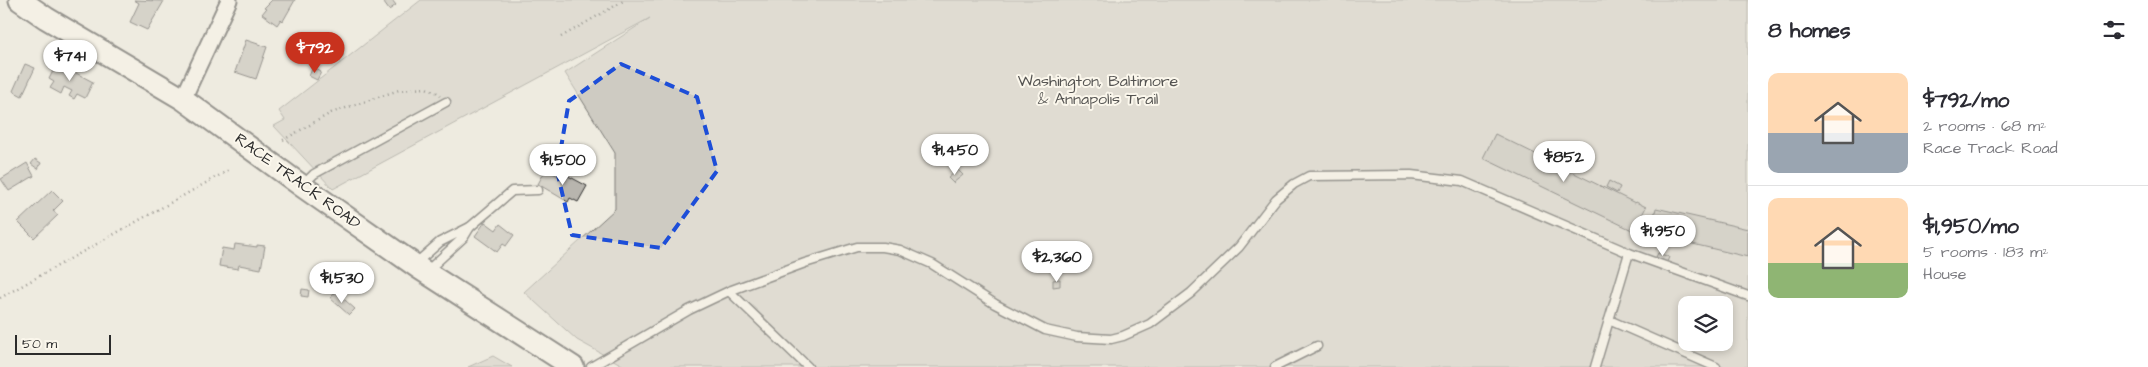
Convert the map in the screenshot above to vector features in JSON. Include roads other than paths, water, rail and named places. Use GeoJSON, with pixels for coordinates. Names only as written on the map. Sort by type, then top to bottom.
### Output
{"type":"FeatureCollection","features":[{"type":"Feature","properties":{"kind":"street","name":"RACE TRACK ROAD"},"geometry":{"type":"LineString","coordinates":[[20,0],[46,18],[183,99],[302,186],[420,268],[573,367]]}},
{"type":"Feature","properties":{"kind":"street"},"geometry":{"type":"LineString","coordinates":[[183,99],[229,0]]}},
{"type":"Feature","properties":{"kind":"lane"},"geometry":{"type":"LineString","coordinates":[[302,186],[314,174],[446,102]]}},
{"type":"Feature","properties":{"kind":"lane"},"geometry":{"type":"LineString","coordinates":[[591,367],[689,310],[729,291],[805,263],[857,247],[883,247],[900,250],[932,264],[996,304],[1045,330],[1077,337],[1111,339],[1150,324],[1191,293],[1240,247],[1276,199],[1286,189],[1303,178],[1335,175],[1411,175],[1462,181],[1628,253],[1748,296]]}},
{"type":"Feature","properties":{"kind":"lane"},"geometry":{"type":"LineString","coordinates":[[420,268],[440,242],[470,227],[512,191],[538,190]]}},
{"type":"Feature","properties":{"kind":"lane"},"geometry":{"type":"LineString","coordinates":[[420,268],[464,237],[470,227]]}},
{"type":"Feature","properties":{"kind":"lane"},"geometry":{"type":"LineString","coordinates":[[1594,367],[1628,253]]}},
{"type":"Feature","properties":{"kind":"lane"},"geometry":{"type":"LineString","coordinates":[[729,291],[808,367]]}},
{"type":"Feature","properties":{"kind":"lane"},"geometry":{"type":"LineString","coordinates":[[1609,320],[1716,367]]}},
{"type":"Feature","properties":{"kind":"lane"},"geometry":{"type":"LineString","coordinates":[[1275,367],[1317,346]]}},
{"type":"Feature","properties":{"kind":"park label","name":"Washington, Baltimore & Annapolis Trail"},"geometry":{"type":"Point","coordinates":[1098,90]}}]}
